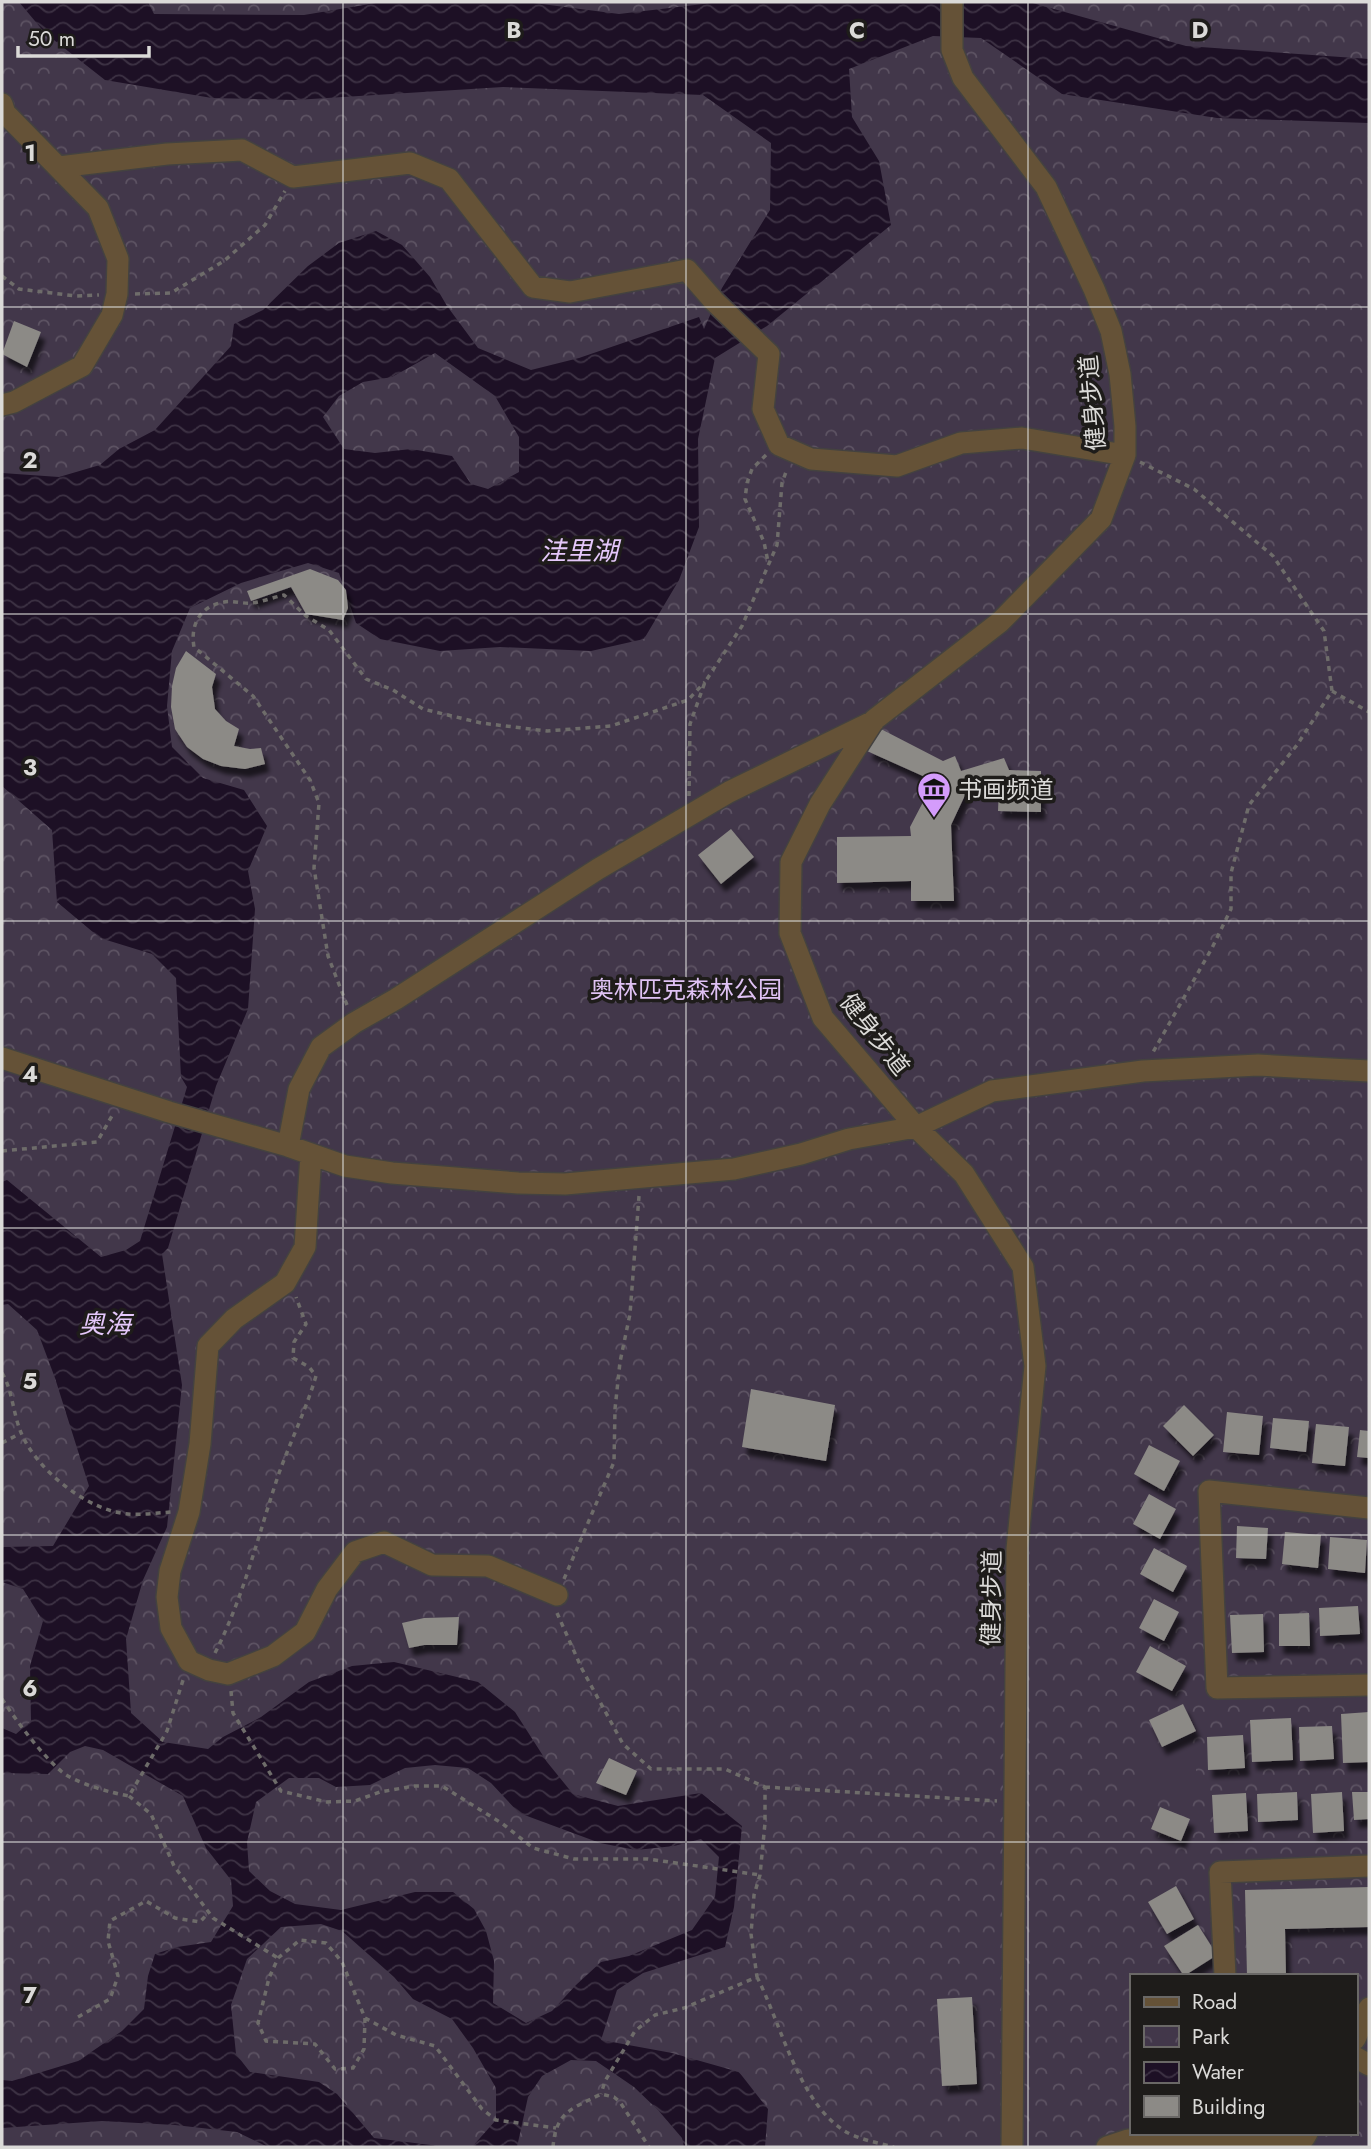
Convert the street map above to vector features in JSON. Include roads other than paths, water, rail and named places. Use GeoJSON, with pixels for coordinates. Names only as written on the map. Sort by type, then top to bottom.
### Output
{"type":"FeatureCollection","features":[{"type":"Feature","properties":{"kind":"street","name":"健身步道"},"geometry":{"type":"LineString","coordinates":[[952,2],[952,50],[963,78],[1046,187],[1111,331],[1120,374],[1125,455],[1101,519],[1000,622],[874,720],[820,804],[791,862],[790,933],[823,1018],[916,1127],[964,1174],[1023,1267],[1034,1366],[1017,1549],[1012,2147]]}},
{"type":"Feature","properties":{"kind":"street"},"geometry":{"type":"LineString","coordinates":[[2,104],[5,113],[98,208],[118,259],[117,295],[112,314],[82,366],[15,402],[2,405]]}},
{"type":"Feature","properties":{"kind":"street"},"geometry":{"type":"LineString","coordinates":[[59,167],[167,154],[242,150],[293,177],[410,163],[449,179],[533,287],[570,292],[687,270],[714,301],[769,354],[763,409],[786,448],[811,459],[897,466],[961,443],[1023,439],[1125,455]]}},
{"type":"Feature","properties":{"kind":"street"},"geometry":{"type":"LineString","coordinates":[[288,1146],[299,1089],[321,1047],[598,869],[729,792],[874,720]]}},
{"type":"Feature","properties":{"kind":"street"},"geometry":{"type":"LineString","coordinates":[[2,1058],[345,1166],[392,1173],[565,1184],[734,1169],[801,1154],[849,1139],[916,1127],[992,1091],[1143,1071],[1258,1065],[1369,1071]]}},
{"type":"Feature","properties":{"kind":"street"},"geometry":{"type":"LineString","coordinates":[[310,1154],[305,1247],[285,1283],[234,1319],[208,1346],[200,1444],[181,1512],[170,1571],[167,1597],[171,1628],[198,1665],[228,1674],[274,1656],[305,1632],[327,1589],[355,1552],[384,1542],[432,1565],[488,1566],[557,1595]]}},
{"type":"Feature","properties":{"kind":"street"},"geometry":{"type":"LineString","coordinates":[[1369,1507],[1209,1491],[1217,1688],[1369,1685]]}},
{"type":"Feature","properties":{"kind":"street"},"geometry":{"type":"LineString","coordinates":[[1225,1974],[1220,1872],[1369,1866]]}},
{"type":"Feature","properties":{"kind":"street"},"geometry":{"type":"LineString","coordinates":[[1357,2035],[1369,2008]]}},
{"type":"Feature","properties":{"kind":"street"},"geometry":{"type":"LineString","coordinates":[[1107,2147],[1129,2140],[1304,2138],[1306,2135]]}},
{"type":"Feature","properties":{"kind":"water"},"geometry":{"type":"Polygon","coordinates":[[[19,2],[148,2],[154,14],[304,15],[382,2],[526,2],[619,14],[720,2],[1029,2],[1186,46],[1369,59],[1369,123],[1217,118],[1062,94],[981,38],[933,36],[849,69],[852,117],[879,161],[891,225],[767,326],[715,358],[698,439],[699,527],[679,580],[644,639],[591,651],[500,647],[440,651],[380,639],[356,623],[339,573],[308,563],[241,583],[190,608],[172,651],[167,706],[172,747],[203,778],[244,790],[267,826],[248,871],[255,909],[248,1009],[216,1086],[168,1248],[162,1254],[182,1385],[167,1527],[143,1580],[126,1639],[131,1713],[163,1742],[208,1749],[223,1737],[261,1717],[309,1682],[352,1666],[394,1662],[478,1682],[515,1712],[547,1762],[573,1794],[618,1806],[701,1793],[742,1826],[734,1907],[725,1947],[643,1973],[617,1990],[601,2040],[672,2053],[739,2072],[768,2109],[765,2147],[684,2147],[682,2138],[634,2087],[596,2061],[571,2060],[542,2076],[528,2097],[517,2147],[472,2147],[496,2120],[496,2088],[473,2048],[452,2019],[413,1999],[394,1977],[342,1931],[321,1924],[281,1927],[247,1959],[231,2005],[236,2054],[250,2072],[319,2082],[337,2094],[374,2138],[447,2147],[268,2147],[237,2132],[102,2121],[2,2128],[2,2080],[12,2081],[78,2061],[122,2031],[144,2009],[148,1976],[155,1954],[177,1947],[211,1942],[233,1906],[231,1880],[206,1848],[183,1796],[103,1750],[85,1746],[70,1752],[48,1774],[2,1773],[2,1728],[16,1734],[31,1721],[30,1666],[43,1621],[23,1589],[2,1582],[2,1547],[53,1546],[89,1486],[37,1330],[8,1304],[2,1305],[2,1182],[7,1180],[101,1257],[126,1250],[140,1241],[187,1087],[181,1077],[176,978],[152,954],[100,938],[57,902],[52,830],[2,786],[2,473],[59,477],[100,465],[119,449],[155,430],[231,346],[234,324],[263,310],[308,266],[339,243],[376,231],[402,245],[430,277],[447,306],[478,348],[531,370],[579,358],[699,317],[704,329],[722,288],[770,210],[771,143],[703,95],[503,87],[295,100],[212,98],[105,80],[45,33],[19,2]],[[435,353],[392,377],[363,382],[339,396],[323,417],[344,449],[375,453],[411,449],[452,456],[471,484],[488,489],[519,472],[519,437],[495,396],[435,353]],[[435,1765],[405,1768],[370,1785],[336,1787],[319,1778],[289,1778],[256,1802],[247,1842],[249,1871],[270,1891],[295,1904],[341,1910],[415,1892],[453,1892],[474,1909],[486,1931],[494,1961],[493,2003],[526,2023],[552,2011],[601,1962],[629,1956],[692,1930],[715,1897],[719,1857],[701,1839],[674,1846],[636,1850],[600,1843],[519,1813],[491,1783],[468,1768],[435,1765]]]}},
{"type":"Feature","properties":{"kind":"place","name":"书画频道"},"geometry":{"type":"Point","coordinates":[934,819]}},
{"type":"Feature","properties":{"kind":"water label","name":"洼里湖"},"geometry":{"type":"Point","coordinates":[579,551]}},
{"type":"Feature","properties":{"kind":"water label","name":"奥海"},"geometry":{"type":"Point","coordinates":[105,1324]}},
{"type":"Feature","properties":{"kind":"park label","name":"奥林匹克森林公园"},"geometry":{"type":"Point","coordinates":[686,989]}}]}
